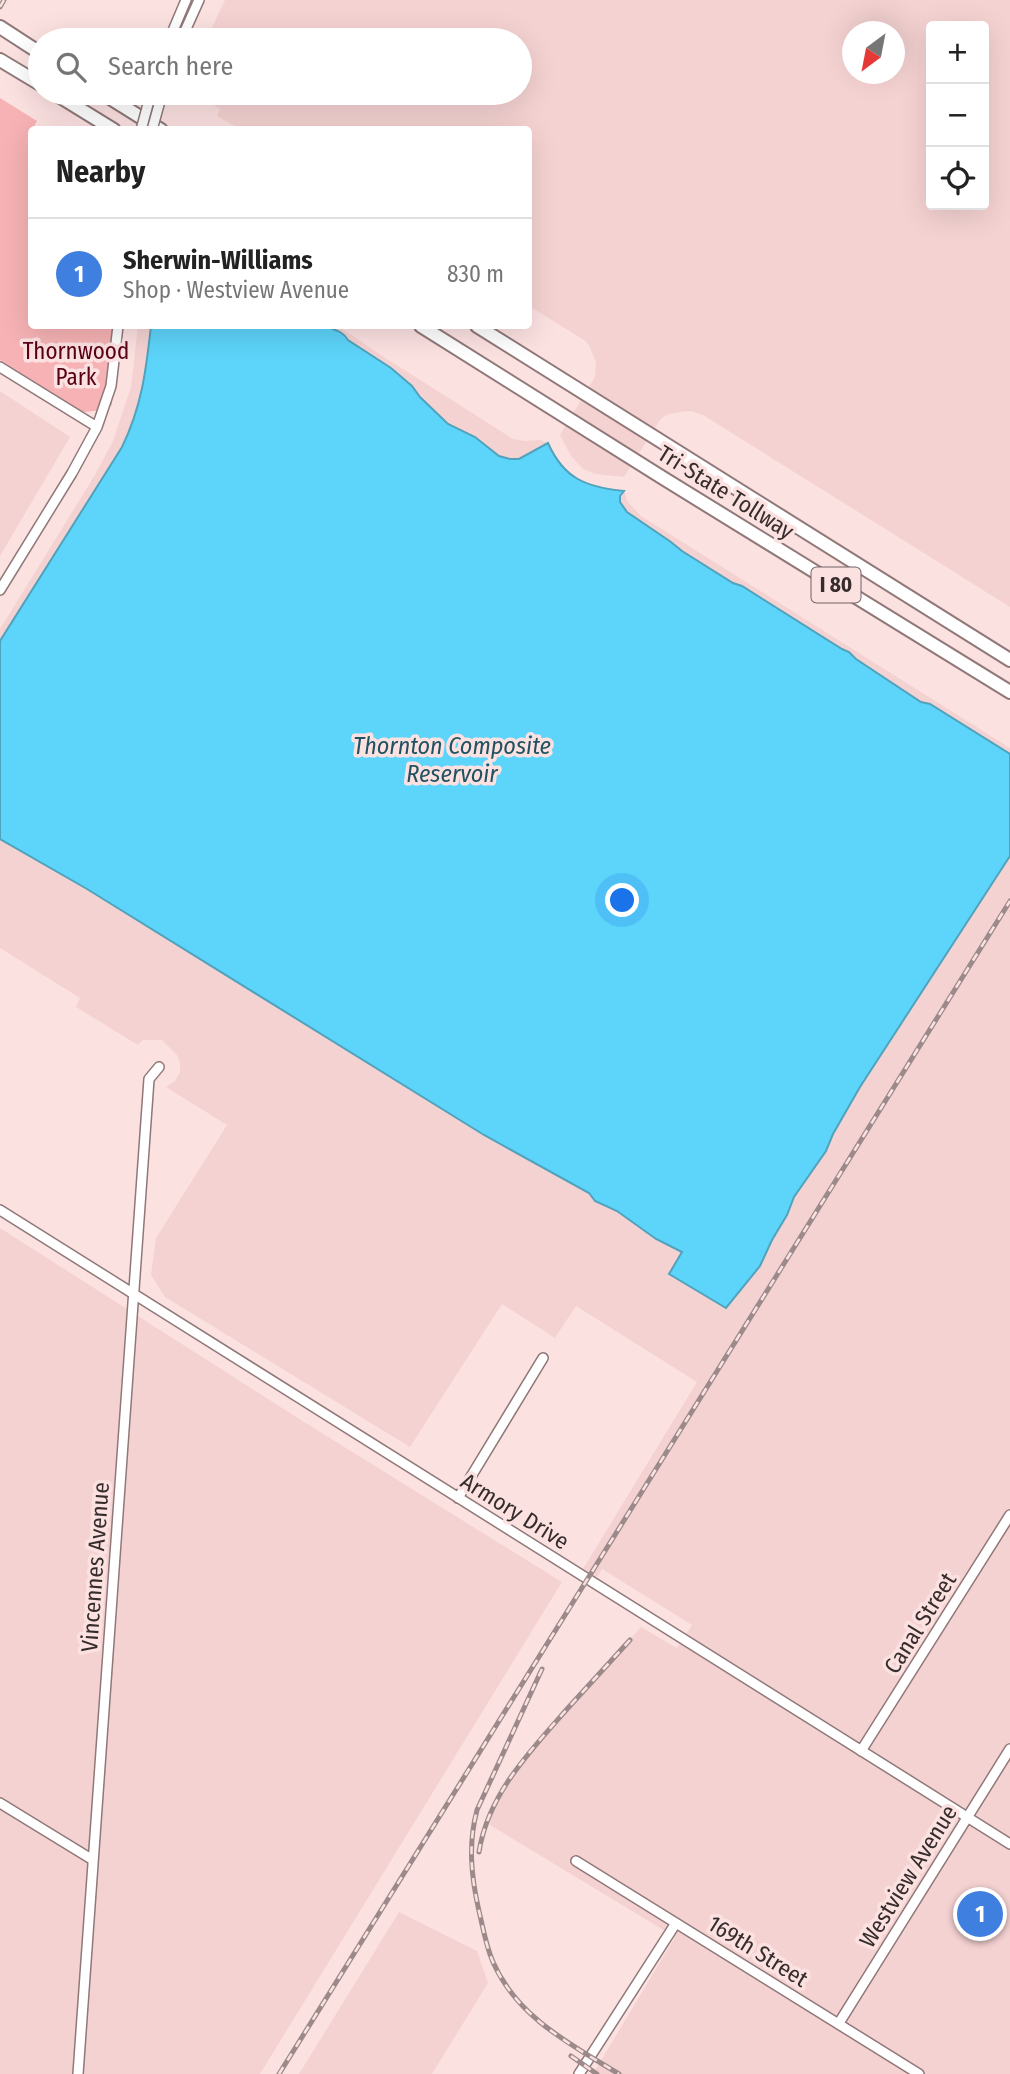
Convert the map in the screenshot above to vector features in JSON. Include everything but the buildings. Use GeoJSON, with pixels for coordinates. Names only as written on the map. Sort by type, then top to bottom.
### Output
{"type":"FeatureCollection","features":[{"type":"Feature","properties":{"kind":"highway"},"geometry":{"type":"LineString","coordinates":[[0,27],[28,45]]}},
{"type":"Feature","properties":{"kind":"highway"},"geometry":{"type":"LineString","coordinates":[[0,60],[28,77]]}},
{"type":"Feature","properties":{"kind":"highway"},"geometry":{"type":"LineString","coordinates":[[73,105],[108,126]]}},
{"type":"Feature","properties":{"kind":"highway"},"geometry":{"type":"LineString","coordinates":[[121,105],[155,126]]}},
{"type":"Feature","properties":{"kind":"highway","name":"Tri-State Tollway"},"geometry":{"type":"LineString","coordinates":[[426,329],[1010,692]]}},
{"type":"Feature","properties":{"kind":"highway","name":"Tri-State Tollway"},"geometry":{"type":"LineString","coordinates":[[482,329],[1010,660]]}},
{"type":"Feature","properties":{"kind":"street"},"geometry":{"type":"LineString","coordinates":[[174,28],[186,0]]}},
{"type":"Feature","properties":{"kind":"street"},"geometry":{"type":"LineString","coordinates":[[186,28],[199,0]]}},
{"type":"Feature","properties":{"kind":"street"},"geometry":{"type":"LineString","coordinates":[[142,126],[148,105]]}},
{"type":"Feature","properties":{"kind":"street"},"geometry":{"type":"LineString","coordinates":[[153,126],[159,105]]}},
{"type":"Feature","properties":{"kind":"street"},"geometry":{"type":"LineString","coordinates":[[0,590],[97,427],[111,386],[118,329]]}},
{"type":"Feature","properties":{"kind":"street"},"geometry":{"type":"LineString","coordinates":[[0,367],[97,427]]}},
{"type":"Feature","properties":{"kind":"street","name":"Vincennes Avenue"},"geometry":{"type":"LineString","coordinates":[[78,2074],[149,1079],[159,1067]]}},
{"type":"Feature","properties":{"kind":"street","name":"Armory Drive"},"geometry":{"type":"LineString","coordinates":[[0,1210],[1010,1844]]}},
{"type":"Feature","properties":{"kind":"street"},"geometry":{"type":"LineString","coordinates":[[458,1498],[543,1358]]}},
{"type":"Feature","properties":{"kind":"street","name":"Canal Street"},"geometry":{"type":"LineString","coordinates":[[861,1751],[1010,1515]]}},
{"type":"Feature","properties":{"kind":"street","name":"Westview Avenue"},"geometry":{"type":"LineString","coordinates":[[839,2023],[1010,1749]]}},
{"type":"Feature","properties":{"kind":"street"},"geometry":{"type":"LineString","coordinates":[[0,1803],[93,1860]]}},
{"type":"Feature","properties":{"kind":"street","name":"169th Street"},"geometry":{"type":"LineString","coordinates":[[576,1861],[919,2074]]}},
{"type":"Feature","properties":{"kind":"street"},"geometry":{"type":"LineString","coordinates":[[579,2074],[676,1923]]}},
{"type":"Feature","properties":{"kind":"shaded area"},"geometry":{"type":"Polygon","coordinates":[[[225,0],[1010,0],[1010,607],[703,415],[691,411],[666,415],[660,420],[624,477],[596,474],[583,469],[571,456],[560,435],[595,377],[596,362],[584,340],[532,308],[532,126],[235,126],[217,116],[220,109],[214,105],[532,105],[532,28],[212,28],[225,0]]]}},
{"type":"Feature","properties":{"kind":"shaded area"},"geometry":{"type":"Polygon","coordinates":[[[138,329],[342,329],[513,439],[548,443],[563,469],[577,479],[599,488],[624,491],[628,502],[641,516],[1010,748],[1010,2074],[593,2074],[675,1937],[490,1825],[491,1811],[521,1763],[641,1627],[677,1648],[692,1625],[602,1569],[597,1577],[583,1569],[697,1382],[576,1306],[555,1338],[502,1304],[410,1447],[165,1297],[151,1275],[156,1238],[227,1125],[166,1087],[175,1081],[180,1072],[180,1063],[177,1055],[162,1040],[143,1040],[138,1045],[76,1007],[80,998],[0,948],[0,629],[95,475],[113,441],[131,387],[138,329]]]}},
{"type":"Feature","properties":{"kind":"shaded area"},"geometry":{"type":"Polygon","coordinates":[[[0,391],[70,437],[0,556],[0,391]]]}},
{"type":"Feature","properties":{"kind":"shaded area"},"geometry":{"type":"Polygon","coordinates":[[[0,1228],[304,1422],[562,1582],[260,2074],[0,2074],[0,1228]]]}},
{"type":"Feature","properties":{"kind":"shaded area"},"geometry":{"type":"Polygon","coordinates":[[[399,1912],[477,1951],[488,1983],[432,2074],[299,2074],[399,1912]]]}},
{"type":"Feature","properties":{"kind":"green space","name":"Thornwood Park"},"geometry":{"type":"Polygon","coordinates":[[[0,98],[37,121],[34,126],[28,126],[28,329],[114,329],[112,405],[105,410],[83,412],[0,360],[0,98]]]}},
{"type":"Feature","properties":{"kind":"water","name":"Thornton Composite Reservoir"},"geometry":{"type":"Polygon","coordinates":[[[151,329],[338,331],[391,368],[448,424],[475,437],[499,456],[510,459],[519,459],[548,443],[561,465],[578,479],[598,487],[624,491],[620,502],[627,512],[682,551],[849,652],[921,702],[930,704],[1010,754],[1010,856],[860,1087],[826,1151],[794,1197],[760,1266],[726,1308],[669,1274],[682,1252],[656,1239],[617,1211],[595,1201],[589,1193],[484,1135],[87,889],[0,839],[0,641],[122,447],[139,402],[151,329]]]}},
{"type":"Feature","properties":{"kind":"railway"},"geometry":{"type":"LineString","coordinates":[[0,7],[4,0]]}},
{"type":"Feature","properties":{"kind":"railway"},"geometry":{"type":"LineString","coordinates":[[279,2074],[1010,901]]}},
{"type":"Feature","properties":{"kind":"railway"},"geometry":{"type":"LineString","coordinates":[[479,1852],[492,1811],[513,1774],[630,1640]]}},
{"type":"Feature","properties":{"kind":"railway"},"geometry":{"type":"LineString","coordinates":[[542,1669],[477,1810],[472,1848],[476,1898],[493,1962],[516,1998],[530,2014],[564,2040],[619,2074]]}},
{"type":"Feature","properties":{"kind":"railway"},"geometry":{"type":"LineString","coordinates":[[571,2056],[597,2074]]}},
{"type":"Feature","properties":{"kind":"place","name":"Sherwin-Williams"},"geometry":{"type":"Point","coordinates":[980,1914]}}]}
